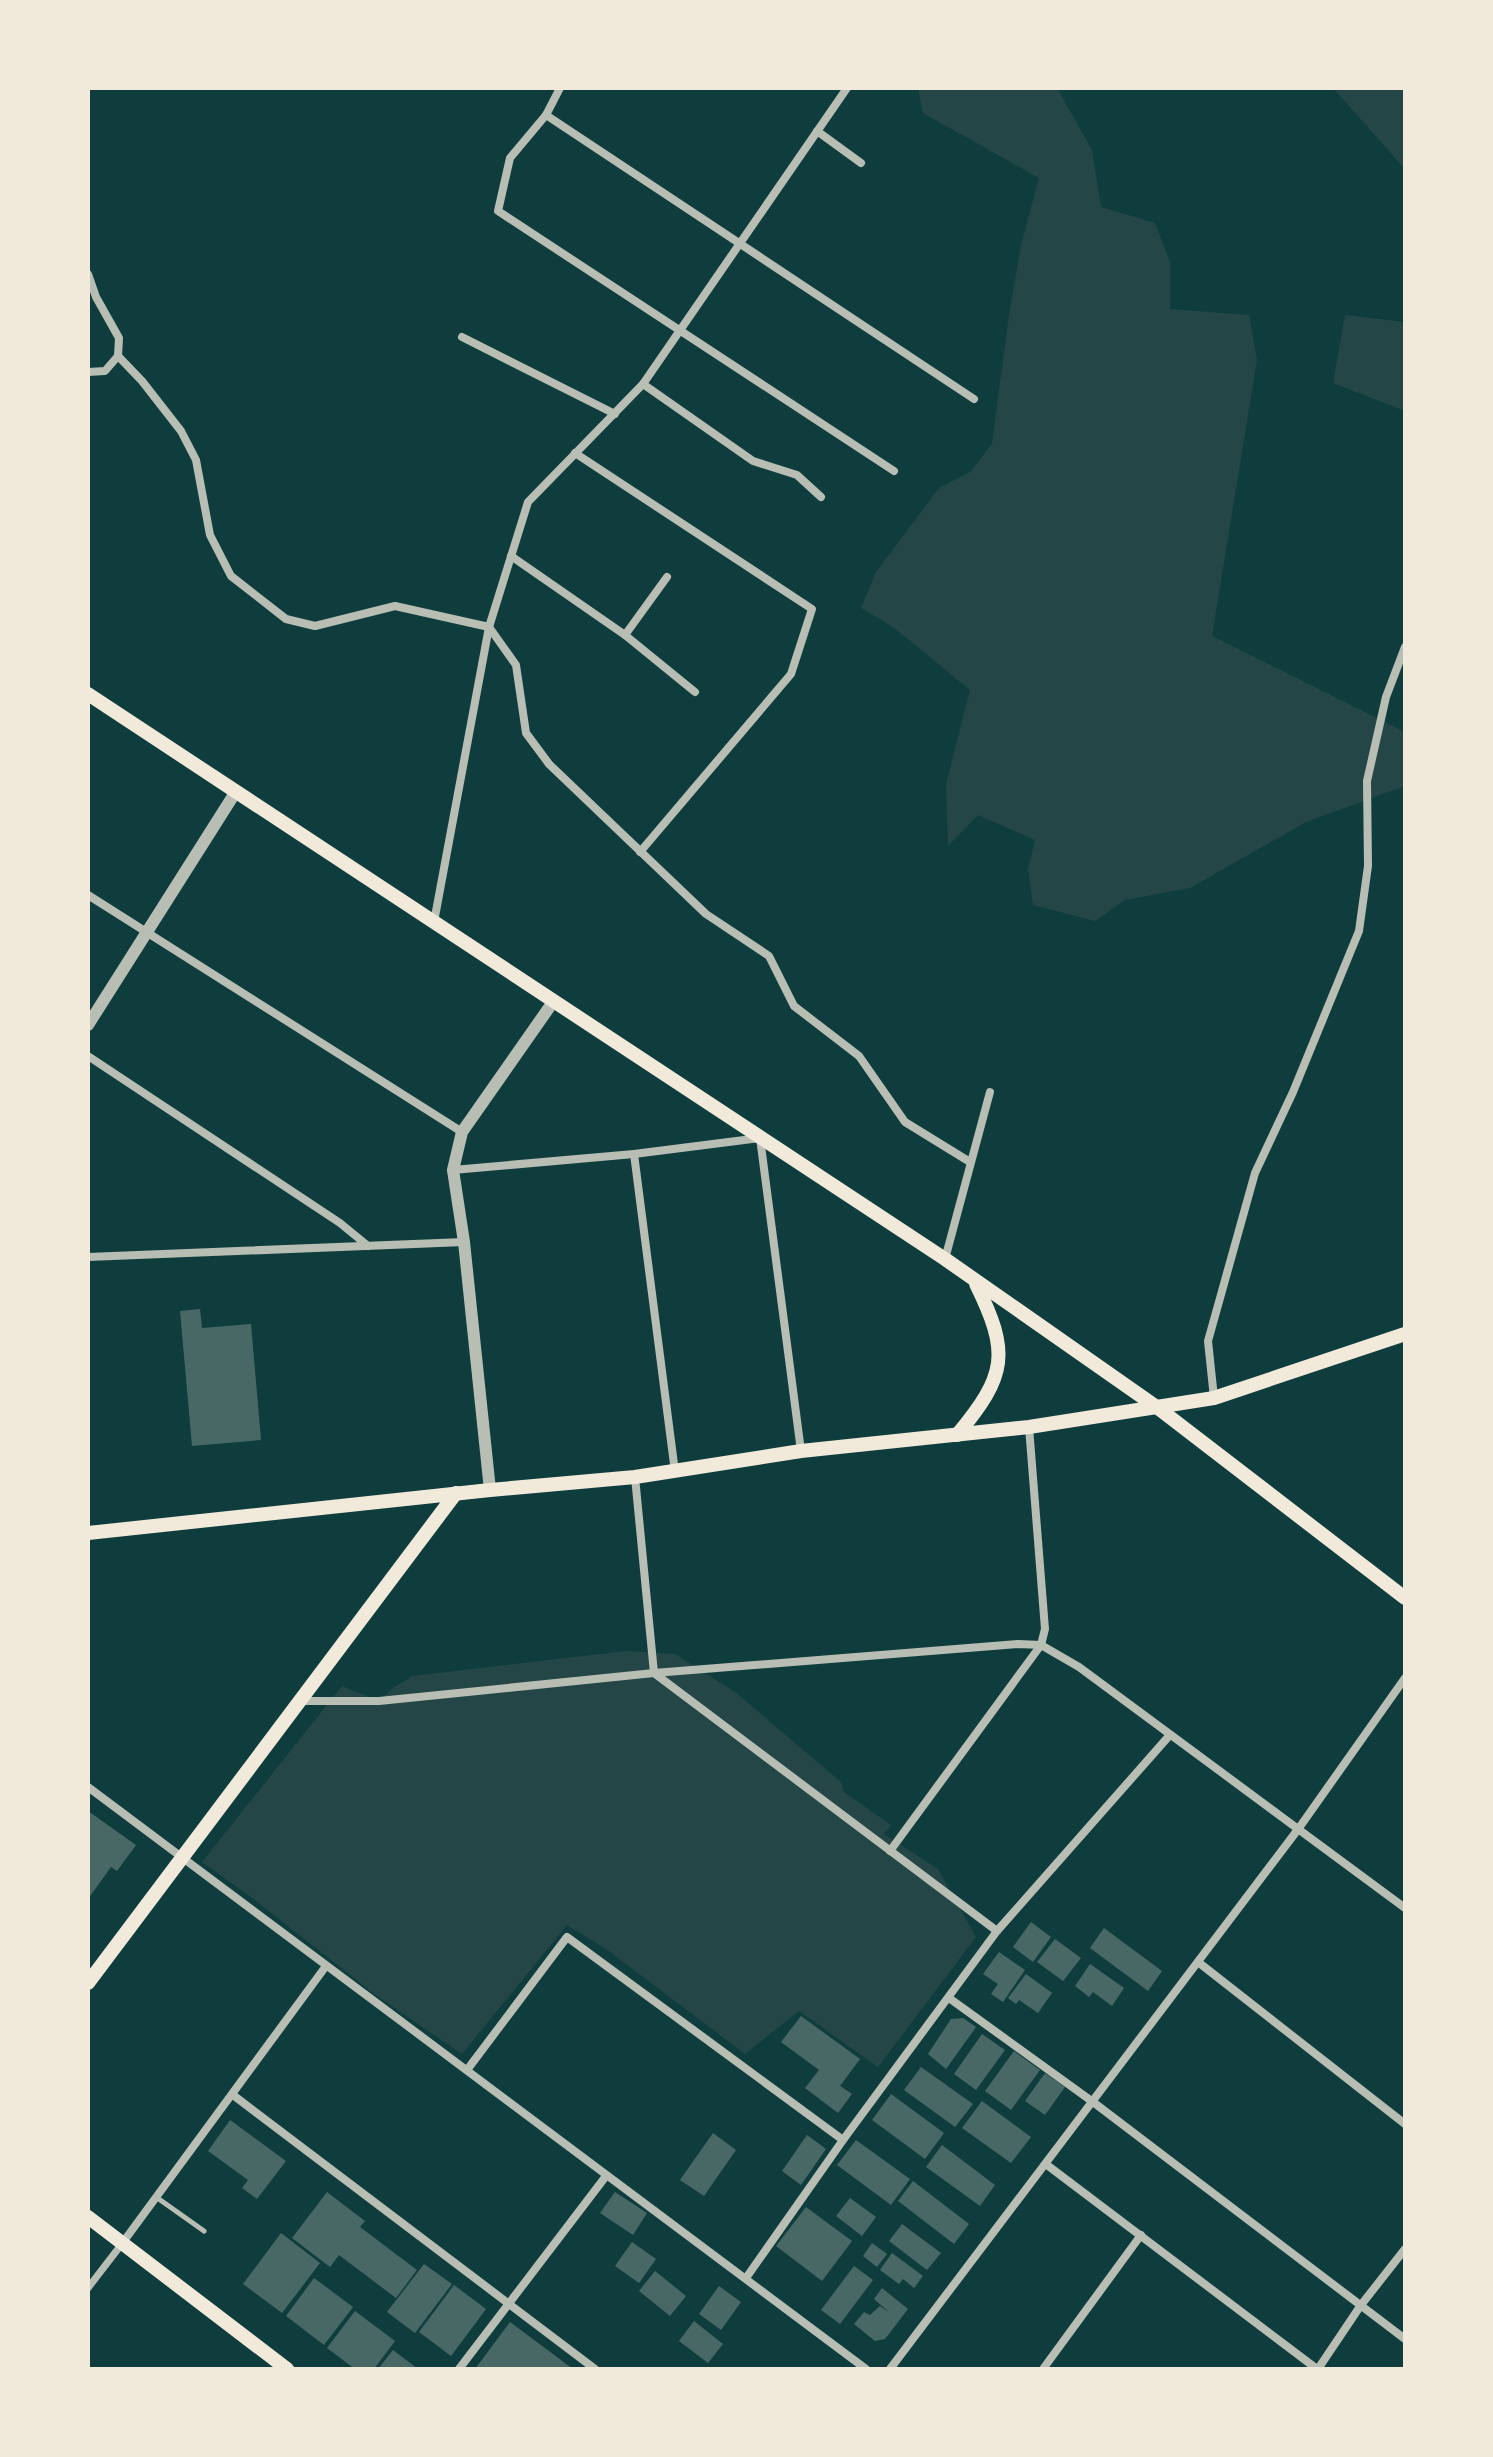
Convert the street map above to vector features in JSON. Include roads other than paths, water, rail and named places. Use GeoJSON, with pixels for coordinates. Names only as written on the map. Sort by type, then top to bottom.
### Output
{"type":"FeatureCollection","features":[{"type":"Feature","properties":{"kind":"main road"},"geometry":{"type":"LineString","coordinates":[[88,694],[945,1259],[1158,1408],[1405,1598]]}},
{"type":"Feature","properties":{"kind":"main road"},"geometry":{"type":"LineString","coordinates":[[957,1435],[990,1391],[999,1358],[998,1337],[991,1315],[974,1280]]}},
{"type":"Feature","properties":{"kind":"main road"},"geometry":{"type":"LineString","coordinates":[[88,1533],[635,1477],[801,1451],[1029,1427],[1158,1408],[1214,1398],[1405,1334]]}},
{"type":"Feature","properties":{"kind":"main road"},"geometry":{"type":"LineString","coordinates":[[88,1983],[456,1493]]}},
{"type":"Feature","properties":{"kind":"main road"},"geometry":{"type":"LineString","coordinates":[[88,2217],[287,2369]]}},
{"type":"Feature","properties":{"kind":"street"},"geometry":{"type":"LineString","coordinates":[[560,88],[546,115],[510,158],[498,211],[894,471]]}},
{"type":"Feature","properties":{"kind":"street"},"geometry":{"type":"LineString","coordinates":[[433,922],[489,627],[528,502],[643,384],[847,88]]}},
{"type":"Feature","properties":{"kind":"street"},"geometry":{"type":"LineString","coordinates":[[546,115],[974,399]]}},
{"type":"Feature","properties":{"kind":"street"},"geometry":{"type":"LineString","coordinates":[[817,131],[861,163]]}},
{"type":"Feature","properties":{"kind":"street"},"geometry":{"type":"LineString","coordinates":[[88,274],[96,297],[119,338],[118,356],[105,371],[88,372]]}},
{"type":"Feature","properties":{"kind":"street"},"geometry":{"type":"LineString","coordinates":[[462,337],[615,414]]}},
{"type":"Feature","properties":{"kind":"street"},"geometry":{"type":"LineString","coordinates":[[118,356],[181,431],[196,460],[210,535],[231,576],[286,619],[315,626],[395,606],[489,627],[516,665],[526,733],[549,764],[706,914],[769,956],[794,1006],[859,1056],[905,1122],[970,1162]]}},
{"type":"Feature","properties":{"kind":"street"},"geometry":{"type":"LineString","coordinates":[[643,384],[753,461],[797,475],[821,497]]}},
{"type":"Feature","properties":{"kind":"street"},"geometry":{"type":"LineString","coordinates":[[575,453],[812,609],[791,674],[640,852]]}},
{"type":"Feature","properties":{"kind":"street"},"geometry":{"type":"LineString","coordinates":[[511,556],[625,635],[695,692]]}},
{"type":"Feature","properties":{"kind":"street"},"geometry":{"type":"LineString","coordinates":[[625,635],[667,577]]}},
{"type":"Feature","properties":{"kind":"street"},"geometry":{"type":"LineString","coordinates":[[1214,1398],[1208,1341],[1255,1173],[1293,1092],[1359,931],[1368,866],[1367,781],[1386,697],[1405,647]]}},
{"type":"Feature","properties":{"kind":"street"},"geometry":{"type":"LineString","coordinates":[[88,1025],[235,793]]}},
{"type":"Feature","properties":{"kind":"street"},"geometry":{"type":"LineString","coordinates":[[88,895],[462,1132]]}},
{"type":"Feature","properties":{"kind":"street"},"geometry":{"type":"LineString","coordinates":[[490,1490],[464,1242],[453,1170],[462,1132],[553,1002]]}},
{"type":"Feature","properties":{"kind":"street"},"geometry":{"type":"LineString","coordinates":[[88,1056],[340,1223],[368,1246]]}},
{"type":"Feature","properties":{"kind":"street"},"geometry":{"type":"LineString","coordinates":[[945,1259],[990,1092]]}},
{"type":"Feature","properties":{"kind":"street"},"geometry":{"type":"LineString","coordinates":[[453,1170],[634,1154],[760,1138],[801,1451]]}},
{"type":"Feature","properties":{"kind":"street"},"geometry":{"type":"LineString","coordinates":[[634,1154],[675,1472]]}},
{"type":"Feature","properties":{"kind":"street"},"geometry":{"type":"LineString","coordinates":[[88,1257],[464,1242]]}},
{"type":"Feature","properties":{"kind":"street"},"geometry":{"type":"LineString","coordinates":[[890,1851],[1041,1645],[1045,1629],[1029,1427]]}},
{"type":"Feature","properties":{"kind":"street"},"geometry":{"type":"LineString","coordinates":[[635,1477],[654,1673],[997,1931]]}},
{"type":"Feature","properties":{"kind":"street"},"geometry":{"type":"LineString","coordinates":[[299,1701],[379,1701],[654,1673],[1018,1644],[1041,1645],[1079,1667],[1405,1908]]}},
{"type":"Feature","properties":{"kind":"street"},"geometry":{"type":"LineString","coordinates":[[890,2369],[1299,1828],[1405,1678]]}},
{"type":"Feature","properties":{"kind":"street"},"geometry":{"type":"LineString","coordinates":[[746,2278],[997,1931],[1169,1736]]}},
{"type":"Feature","properties":{"kind":"street"},"geometry":{"type":"LineString","coordinates":[[88,1787],[866,2369]]}},
{"type":"Feature","properties":{"kind":"street"},"geometry":{"type":"LineString","coordinates":[[467,2070],[567,1937],[843,2140]]}},
{"type":"Feature","properties":{"kind":"street"},"geometry":{"type":"LineString","coordinates":[[1198,1962],[1405,2124]]}},
{"type":"Feature","properties":{"kind":"street"},"geometry":{"type":"LineString","coordinates":[[88,2288],[326,1966]]}},
{"type":"Feature","properties":{"kind":"street"},"geometry":{"type":"LineString","coordinates":[[949,1998],[1093,2102],[1405,2339]]}},
{"type":"Feature","properties":{"kind":"street"},"geometry":{"type":"LineString","coordinates":[[233,2095],[595,2369]]}},
{"type":"Feature","properties":{"kind":"street"},"geometry":{"type":"LineString","coordinates":[[1047,2165],[1318,2369],[1361,2305],[1405,2249]]}},
{"type":"Feature","properties":{"kind":"street"},"geometry":{"type":"LineString","coordinates":[[459,2369],[606,2176]]}},
{"type":"Feature","properties":{"kind":"street"},"geometry":{"type":"LineString","coordinates":[[1043,2369],[1141,2235]]}},
{"type":"Feature","properties":{"kind":"lane"},"geometry":{"type":"LineString","coordinates":[[156,2197],[204,2231]]}}]}
